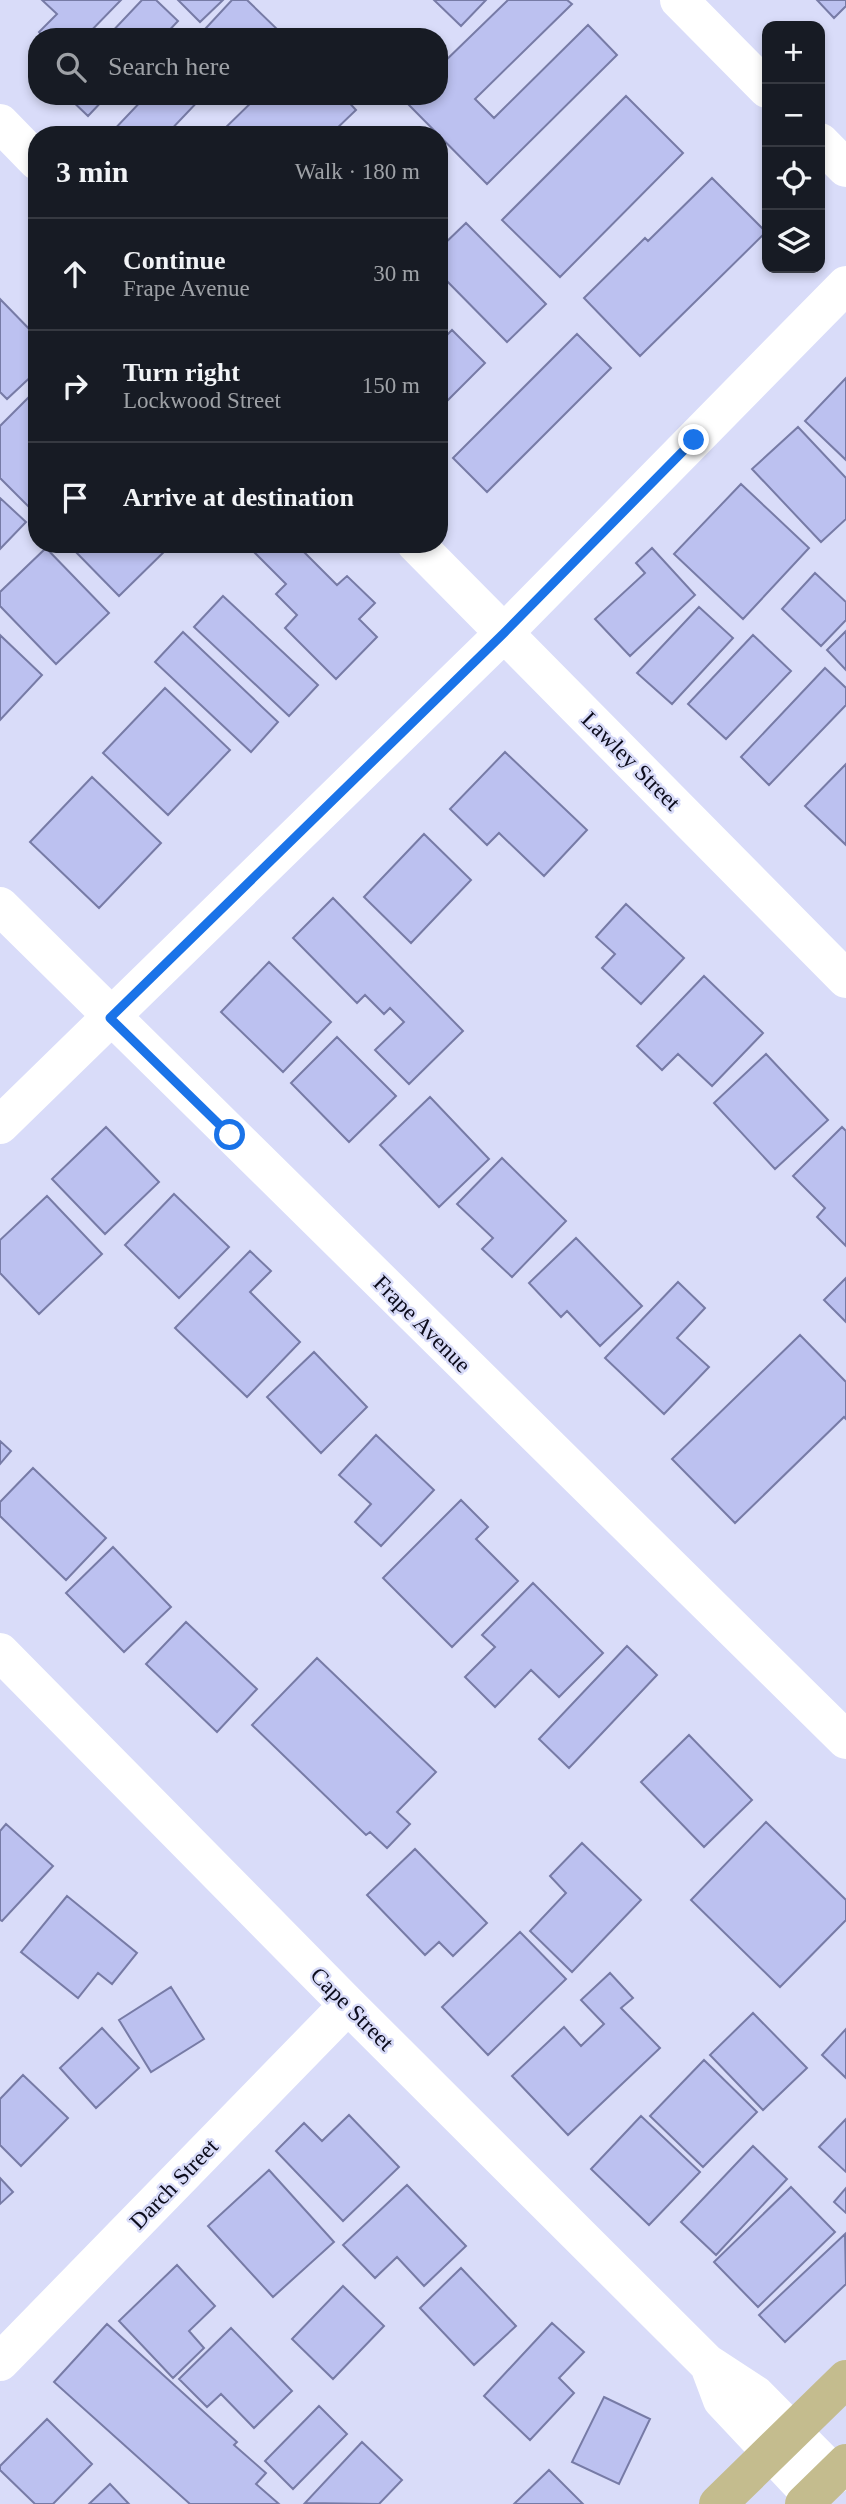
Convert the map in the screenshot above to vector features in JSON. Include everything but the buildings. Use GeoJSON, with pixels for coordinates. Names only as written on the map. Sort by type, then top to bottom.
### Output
{"type":"FeatureCollection","features":[{"type":"Feature","properties":{"kind":"main road"},"geometry":{"type":"LineString","coordinates":[[718,2504],[846,2379]]}},
{"type":"Feature","properties":{"kind":"street"},"geometry":{"type":"LineString","coordinates":[[679,0],[762,84]]}},
{"type":"Feature","properties":{"kind":"street"},"geometry":{"type":"LineString","coordinates":[[0,124],[28,152]]}},
{"type":"Feature","properties":{"kind":"street"},"geometry":{"type":"LineString","coordinates":[[825,147],[846,168]]}},
{"type":"Feature","properties":{"kind":"street"},"geometry":{"type":"LineString","coordinates":[[0,1125],[504,633],[846,285]]}},
{"type":"Feature","properties":{"kind":"street","name":"Lawley Street"},"geometry":{"type":"LineString","coordinates":[[425,553],[846,979]]}},
{"type":"Feature","properties":{"kind":"street","name":"Frape Avenue"},"geometry":{"type":"LineString","coordinates":[[0,906],[110,1018],[846,1741]]}},
{"type":"Feature","properties":{"kind":"street","name":"Cape Street"},"geometry":{"type":"LineString","coordinates":[[0,1652],[348,2005],[708,2363],[722,2400],[782,2442],[824,2484]]}},
{"type":"Feature","properties":{"kind":"street","name":"Darch Street"},"geometry":{"type":"LineString","coordinates":[[0,2362],[348,2005]]}},
{"type":"Feature","properties":{"kind":"route"},"geometry":{"type":"LineString","coordinates":[[230,1135],[110,1018],[504,633],[694,440]]}}]}
